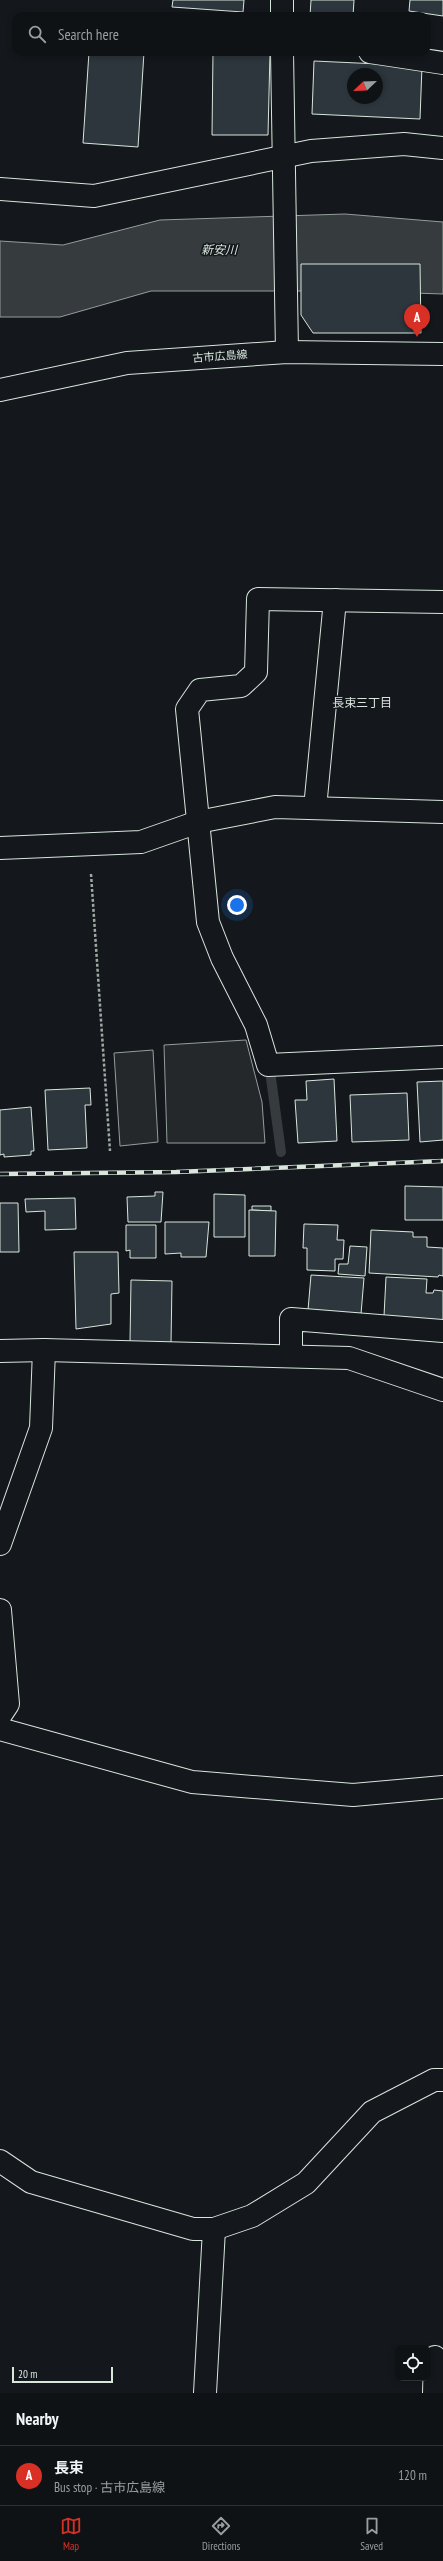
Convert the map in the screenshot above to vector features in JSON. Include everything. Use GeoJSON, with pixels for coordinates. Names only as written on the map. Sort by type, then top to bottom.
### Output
{"type":"FeatureCollection","features":[{"type":"Feature","properties":{"kind":"street"},"geometry":{"type":"LineString","coordinates":[[282,0],[282,12]]}},
{"type":"Feature","properties":{"kind":"street"},"geometry":{"type":"LineString","coordinates":[[282,56],[287,352]]}},
{"type":"Feature","properties":{"kind":"street"},"geometry":{"type":"LineString","coordinates":[[397,56],[443,63]]}},
{"type":"Feature","properties":{"kind":"street"},"geometry":{"type":"LineString","coordinates":[[0,189],[94,196],[311,151],[404,144],[443,148]]}},
{"type":"Feature","properties":{"kind":"street","name":"古市広島線"},"geometry":{"type":"LineString","coordinates":[[0,390],[127,363],[287,352],[443,354]]}},
{"type":"Feature","properties":{"kind":"street"},"geometry":{"type":"LineString","coordinates":[[443,602],[258,599],[256,672],[241,686],[200,690],[187,709],[208,922],[222,958],[256,1025],[268,1065],[443,1057]]}},
{"type":"Feature","properties":{"kind":"street"},"geometry":{"type":"LineString","coordinates":[[315,808],[335,600]]}},
{"type":"Feature","properties":{"kind":"street"},"geometry":{"type":"LineString","coordinates":[[0,848],[141,842],[198,822],[275,806],[443,812]]}},
{"type":"Feature","properties":{"kind":"street"},"geometry":{"type":"LineString","coordinates":[[291,1356],[291,1318],[443,1331]]}},
{"type":"Feature","properties":{"kind":"street"},"geometry":{"type":"LineString","coordinates":[[0,1544],[41,1428],[44,1350]]}},
{"type":"Feature","properties":{"kind":"street"},"geometry":{"type":"LineString","coordinates":[[0,1352],[44,1350],[349,1358],[443,1390]]}},
{"type":"Feature","properties":{"kind":"street"},"geometry":{"type":"LineString","coordinates":[[0,1610],[8,1704],[0,1716]]}},
{"type":"Feature","properties":{"kind":"street"},"geometry":{"type":"LineString","coordinates":[[0,1729],[192,1782],[353,1795],[443,1787]]}},
{"type":"Feature","properties":{"kind":"street"},"geometry":{"type":"LineString","coordinates":[[0,2161],[31,2182],[193,2229],[214,2229],[252,2216],[306,2183],[372,2112],[434,2080],[443,2080]]}},
{"type":"Feature","properties":{"kind":"street"},"geometry":{"type":"LineString","coordinates":[[205,2393],[214,2229]]}},
{"type":"Feature","properties":{"kind":"street"},"geometry":{"type":"LineString","coordinates":[[434,2393],[435,2357]]}},
{"type":"Feature","properties":{"kind":"path"},"geometry":{"type":"LineString","coordinates":[[89,844],[110,1151]]}},
{"type":"Feature","properties":{"kind":"shaded area"},"geometry":{"type":"Polygon","coordinates":[[[246,1040],[262,1102],[265,1143],[167,1143],[164,1045],[246,1040]]]}},
{"type":"Feature","properties":{"kind":"shaded area"},"geometry":{"type":"Polygon","coordinates":[[[153,1050],[158,1142],[120,1146],[114,1053],[153,1050]]]}},
{"type":"Feature","properties":{"kind":"water","name":"新安川"},"geometry":{"type":"Polygon","coordinates":[[[345,214],[443,222],[443,294],[354,291],[151,291],[60,317],[0,317],[0,241],[63,245],[160,220],[345,214]]]}},
{"type":"Feature","properties":{"kind":"building"},"geometry":{"type":"Polygon","coordinates":[[[173,0],[244,0],[243,12],[172,7],[173,0]]]}},
{"type":"Feature","properties":{"kind":"building"},"geometry":{"type":"Polygon","coordinates":[[[311,0],[354,0],[353,12],[310,12],[311,0]]]}},
{"type":"Feature","properties":{"kind":"building"},"geometry":{"type":"Polygon","coordinates":[[[410,0],[443,0],[443,16],[431,14],[431,12],[409,11],[410,0]]]}},
{"type":"Feature","properties":{"kind":"building"},"geometry":{"type":"Polygon","coordinates":[[[89,56],[144,56],[138,147],[83,143],[89,56]]]}},
{"type":"Feature","properties":{"kind":"building"},"geometry":{"type":"Polygon","coordinates":[[[213,56],[270,56],[268,135],[212,135],[213,56]]]}},
{"type":"Feature","properties":{"kind":"building"},"geometry":{"type":"Polygon","coordinates":[[[314,61],[422,66],[420,119],[312,114],[314,61]]]}},
{"type":"Feature","properties":{"kind":"building"},"geometry":{"type":"Polygon","coordinates":[[[301,264],[420,264],[421,333],[313,333],[301,315],[301,264]]]}},
{"type":"Feature","properties":{"kind":"building"},"geometry":{"type":"Polygon","coordinates":[[[334,1079],[337,1141],[298,1143],[295,1100],[307,1100],[306,1081],[334,1079]]]}},
{"type":"Feature","properties":{"kind":"building"},"geometry":{"type":"Polygon","coordinates":[[[443,1081],[443,1140],[420,1142],[417,1082],[443,1081]]]}},
{"type":"Feature","properties":{"kind":"building"},"geometry":{"type":"Polygon","coordinates":[[[90,1088],[91,1105],[85,1105],[87,1148],[48,1150],[45,1090],[90,1088]]]}},
{"type":"Feature","properties":{"kind":"building"},"geometry":{"type":"Polygon","coordinates":[[[407,1093],[409,1140],[352,1142],[350,1095],[407,1093]]]}},
{"type":"Feature","properties":{"kind":"building"},"geometry":{"type":"Polygon","coordinates":[[[31,1107],[34,1151],[31,1151],[31,1155],[4,1157],[4,1154],[0,1155],[0,1110],[31,1107]]]}},
{"type":"Feature","properties":{"kind":"building"},"geometry":{"type":"Polygon","coordinates":[[[405,1186],[443,1187],[443,1220],[405,1220],[405,1186]]]}},
{"type":"Feature","properties":{"kind":"building"},"geometry":{"type":"Polygon","coordinates":[[[155,1192],[163,1192],[161,1222],[128,1222],[127,1197],[155,1196],[155,1192]]]}},
{"type":"Feature","properties":{"kind":"building"},"geometry":{"type":"Polygon","coordinates":[[[214,1194],[245,1195],[245,1237],[214,1237],[214,1194]]]}},
{"type":"Feature","properties":{"kind":"building"},"geometry":{"type":"Polygon","coordinates":[[[75,1198],[76,1229],[45,1230],[45,1211],[26,1212],[25,1199],[75,1198]]]}},
{"type":"Feature","properties":{"kind":"building"},"geometry":{"type":"Polygon","coordinates":[[[0,1203],[18,1203],[19,1252],[0,1252],[0,1203]]]}},
{"type":"Feature","properties":{"kind":"building"},"geometry":{"type":"Polygon","coordinates":[[[252,1206],[271,1206],[271,1211],[252,1210],[252,1206]]]}},
{"type":"Feature","properties":{"kind":"building"},"geometry":{"type":"Polygon","coordinates":[[[249,1210],[276,1211],[275,1256],[249,1256],[249,1210]]]}},
{"type":"Feature","properties":{"kind":"building"},"geometry":{"type":"Polygon","coordinates":[[[165,1222],[209,1222],[206,1257],[181,1257],[181,1253],[165,1254],[165,1222]]]}},
{"type":"Feature","properties":{"kind":"building"},"geometry":{"type":"Polygon","coordinates":[[[304,1224],[338,1225],[337,1240],[344,1240],[343,1259],[335,1259],[335,1271],[307,1270],[307,1248],[303,1248],[304,1224]]]}},
{"type":"Feature","properties":{"kind":"building"},"geometry":{"type":"Polygon","coordinates":[[[126,1225],[156,1225],[156,1258],[130,1258],[130,1250],[126,1251],[126,1225]]]}},
{"type":"Feature","properties":{"kind":"building"},"geometry":{"type":"Polygon","coordinates":[[[371,1230],[413,1232],[413,1237],[427,1237],[427,1247],[443,1248],[443,1276],[439,1275],[438,1277],[369,1273],[371,1230]]]}},
{"type":"Feature","properties":{"kind":"building"},"geometry":{"type":"Polygon","coordinates":[[[350,1246],[367,1247],[365,1276],[338,1274],[339,1264],[348,1264],[350,1246]]]}},
{"type":"Feature","properties":{"kind":"building"},"geometry":{"type":"Polygon","coordinates":[[[74,1252],[118,1252],[119,1293],[111,1294],[111,1324],[76,1329],[74,1252]]]}},
{"type":"Feature","properties":{"kind":"building"},"geometry":{"type":"Polygon","coordinates":[[[311,1275],[364,1278],[361,1314],[308,1310],[311,1275]]]}},
{"type":"Feature","properties":{"kind":"building"},"geometry":{"type":"Polygon","coordinates":[[[386,1277],[427,1279],[426,1293],[433,1293],[434,1290],[443,1291],[443,1322],[384,1316],[386,1277]]]}},
{"type":"Feature","properties":{"kind":"building"},"geometry":{"type":"Polygon","coordinates":[[[131,1280],[172,1281],[171,1344],[130,1342],[131,1280]]]}},
{"type":"Feature","properties":{"kind":"waterway"},"geometry":{"type":"LineString","coordinates":[[270,1071],[281,1152]]}},
{"type":"Feature","properties":{"kind":"railway"},"geometry":{"type":"LineString","coordinates":[[0,1174],[176,1172],[443,1161]]}},
{"type":"Feature","properties":{"kind":"place","name":"長束"},"geometry":{"type":"Point","coordinates":[417,337]}},
{"type":"Feature","properties":{"kind":"district","name":"長束三丁目"},"geometry":{"type":"Point","coordinates":[362,703]}}]}
